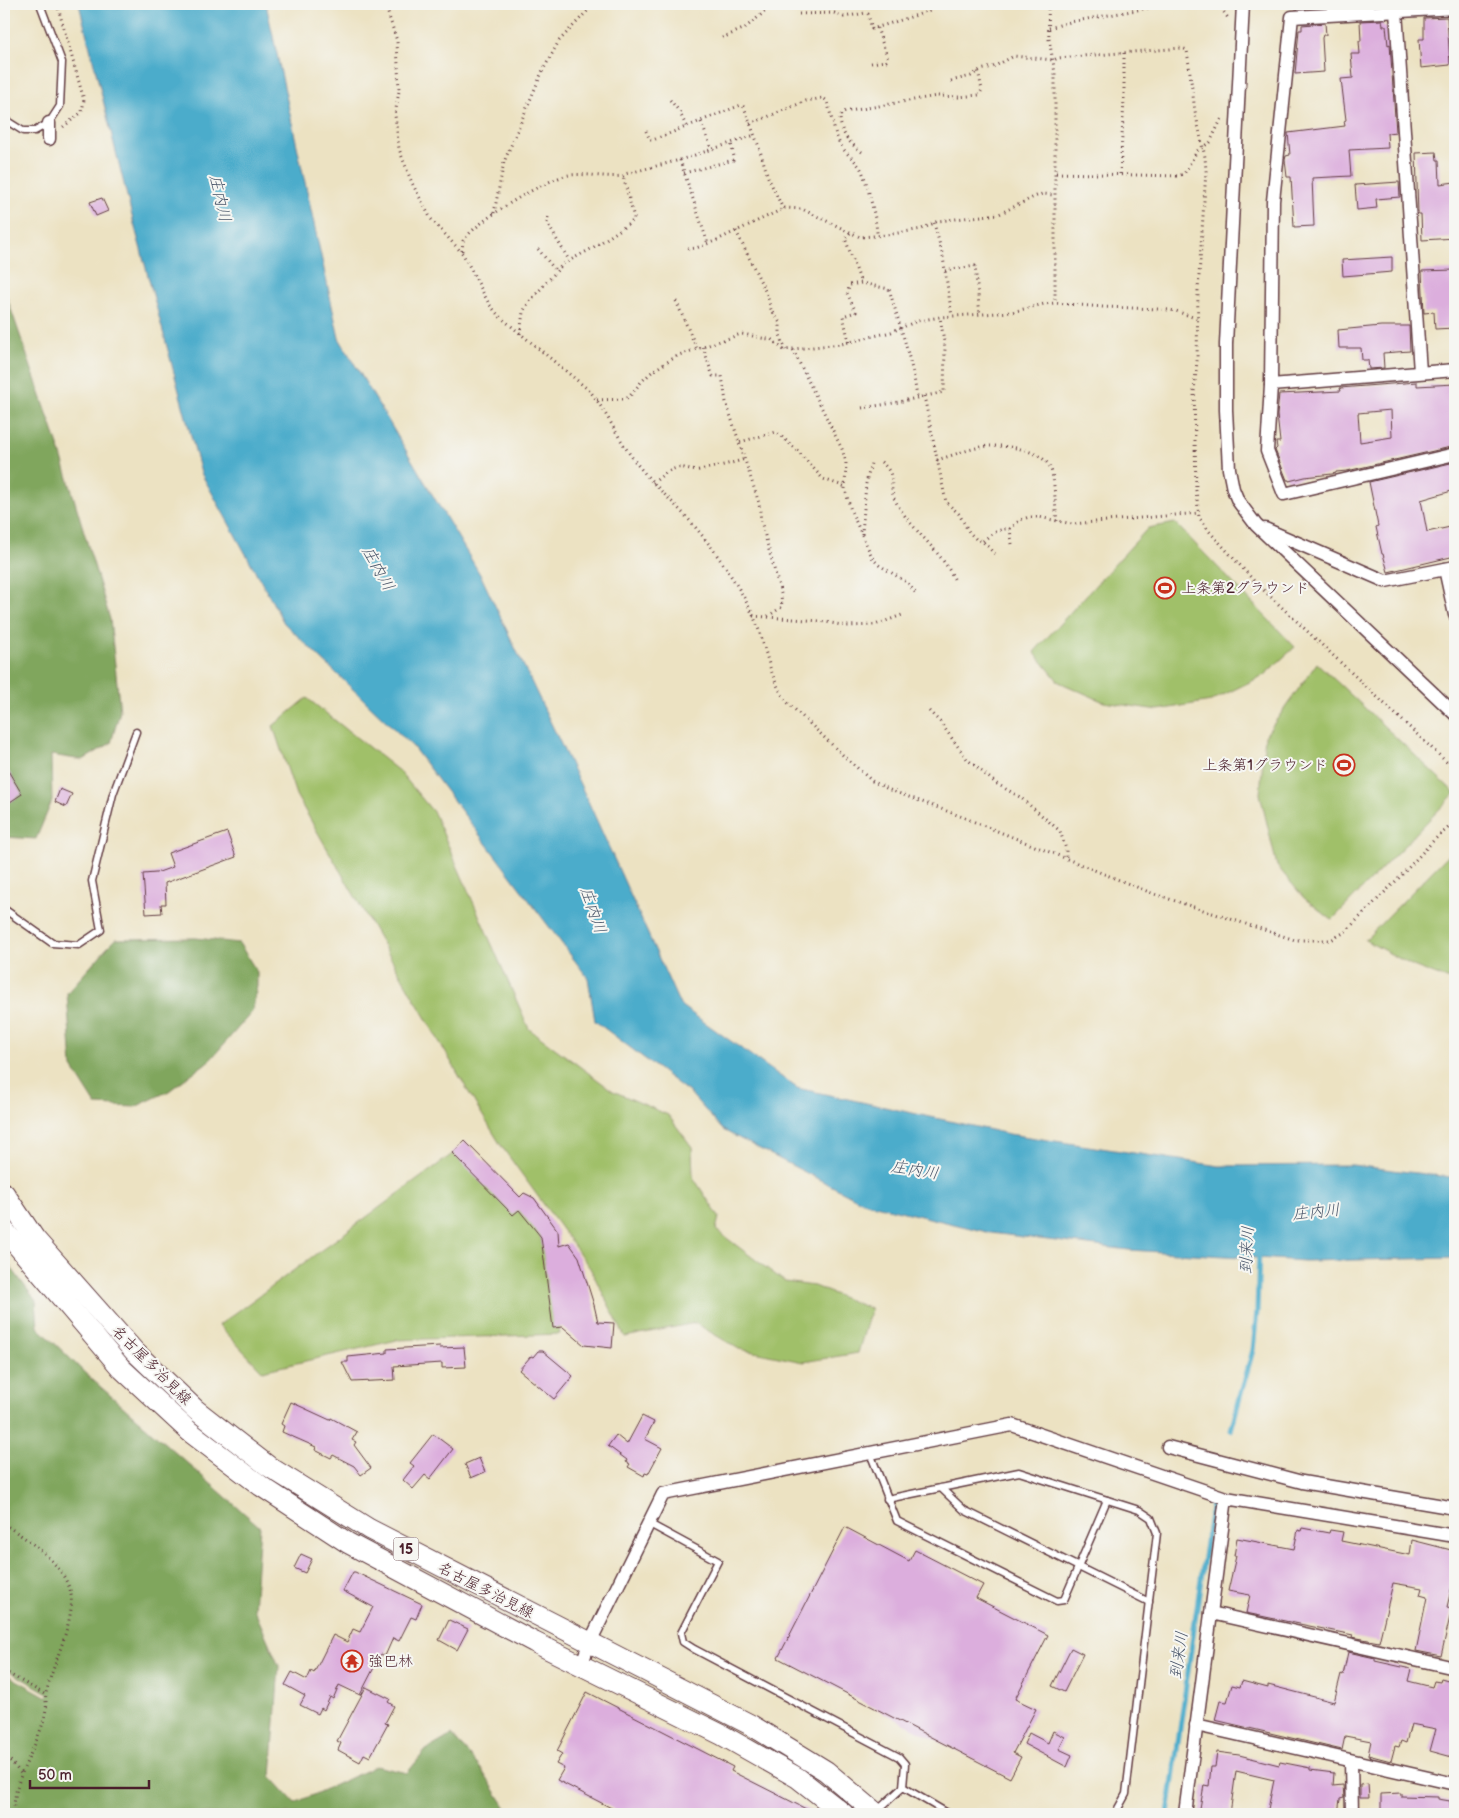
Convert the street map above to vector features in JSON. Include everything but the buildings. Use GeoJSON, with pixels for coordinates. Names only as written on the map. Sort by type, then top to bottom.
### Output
{"type":"FeatureCollection","features":[{"type":"Feature","properties":{"kind":"main road","name":"名古屋多治見線"},"geometry":{"type":"LineString","coordinates":[[4,1193],[35,1239],[135,1352],[196,1410],[268,1466],[369,1529],[751,1725],[826,1771],[876,1813]]}},
{"type":"Feature","properties":{"kind":"main road","name":"名古屋多治見線"},"geometry":{"type":"LineString","coordinates":[[4,1230],[121,1368],[190,1432],[261,1486],[348,1543],[534,1642],[722,1735],[798,1778],[844,1814]]}},
{"type":"Feature","properties":{"kind":"street"},"geometry":{"type":"LineString","coordinates":[[1243,4],[1226,344],[1226,410],[1229,470],[1233,489],[1238,501],[1256,525],[1455,714]]}},
{"type":"Feature","properties":{"kind":"street"},"geometry":{"type":"LineString","coordinates":[[1455,8],[1292,17],[1273,201],[1271,385],[1267,451],[1284,494],[1455,454]]}},
{"type":"Feature","properties":{"kind":"street"},"geometry":{"type":"LineString","coordinates":[[1396,11],[1420,372]]}},
{"type":"Feature","properties":{"kind":"street"},"geometry":{"type":"LineString","coordinates":[[49,123],[49,139]]}},
{"type":"Feature","properties":{"kind":"street"},"geometry":{"type":"LineString","coordinates":[[1271,385],[1455,370]]}},
{"type":"Feature","properties":{"kind":"street"},"geometry":{"type":"LineString","coordinates":[[1256,525],[1385,582],[1450,568],[1455,616]]}},
{"type":"Feature","properties":{"kind":"street"},"geometry":{"type":"LineString","coordinates":[[581,1665],[590,1642],[663,1494],[1012,1425],[1226,1498],[1455,1536]]}},
{"type":"Feature","properties":{"kind":"street"},"geometry":{"type":"LineString","coordinates":[[1168,1448],[1302,1482],[1455,1508]]}},
{"type":"Feature","properties":{"kind":"street"},"geometry":{"type":"LineString","coordinates":[[1185,1814],[1226,1498]]}},
{"type":"Feature","properties":{"kind":"street"},"geometry":{"type":"LineString","coordinates":[[1211,1613],[1455,1668]]}},
{"type":"Feature","properties":{"kind":"street"},"geometry":{"type":"LineString","coordinates":[[1196,1725],[1455,1784]]}},
{"type":"Feature","properties":{"kind":"street"},"geometry":{"type":"LineString","coordinates":[[1351,1761],[1352,1814]]}},
{"type":"Feature","properties":{"kind":"lane"},"geometry":{"type":"LineString","coordinates":[[4,119],[23,131],[35,131],[49,123],[60,106],[62,62],[40,4]]}},
{"type":"Feature","properties":{"kind":"lane"},"geometry":{"type":"LineString","coordinates":[[4,909],[52,943],[79,945],[100,930],[92,881],[113,794],[136,732]]}},
{"type":"Feature","properties":{"kind":"lane"},"geometry":{"type":"LineString","coordinates":[[870,1453],[897,1521],[1057,1601],[1064,1600],[1107,1500]]}},
{"type":"Feature","properties":{"kind":"lane"},"geometry":{"type":"LineString","coordinates":[[887,1499],[1019,1472],[1139,1510],[1151,1518],[1157,1534],[1126,1794],[1115,1814]]}},
{"type":"Feature","properties":{"kind":"lane"},"geometry":{"type":"LineString","coordinates":[[941,1488],[964,1510],[1148,1602]]}},
{"type":"Feature","properties":{"kind":"lane"},"geometry":{"type":"LineString","coordinates":[[648,1523],[718,1561],[681,1633],[683,1642],[899,1757],[906,1764],[903,1787],[876,1813]]}},
{"type":"Feature","properties":{"kind":"lane"},"geometry":{"type":"LineString","coordinates":[[903,1787],[949,1814]]}},
{"type":"Feature","properties":{"kind":"path"},"geometry":{"type":"LineString","coordinates":[[385,4],[397,41],[399,91],[395,115],[399,149],[412,183],[431,219],[463,254],[489,304],[499,316],[590,391],[622,442],[653,483],[697,530],[734,582],[753,616],[764,642],[769,668],[779,691],[787,702],[872,780],[890,790],[1154,894],[1295,940],[1331,940],[1345,932],[1434,840],[1455,822]]}},
{"type":"Feature","properties":{"kind":"path"},"geometry":{"type":"LineString","coordinates":[[494,214],[504,162],[542,72],[559,41],[594,4]]}},
{"type":"Feature","properties":{"kind":"path"},"geometry":{"type":"LineString","coordinates":[[722,38],[745,28],[774,4]]}},
{"type":"Feature","properties":{"kind":"path"},"geometry":{"type":"LineString","coordinates":[[799,14],[834,13],[844,17],[865,13],[868,14],[872,29],[930,11],[930,4]]}},
{"type":"Feature","properties":{"kind":"path"},"geometry":{"type":"LineString","coordinates":[[1048,4],[1055,73],[1055,303]]}},
{"type":"Feature","properties":{"kind":"path"},"geometry":{"type":"LineString","coordinates":[[1049,28],[1070,22],[1170,4]]}},
{"type":"Feature","properties":{"kind":"path"},"geometry":{"type":"LineString","coordinates":[[871,63],[888,59],[877,28]]}},
{"type":"Feature","properties":{"kind":"path"},"geometry":{"type":"LineString","coordinates":[[1120,174],[1124,100],[1124,52]]}},
{"type":"Feature","properties":{"kind":"path"},"geometry":{"type":"LineString","coordinates":[[862,152],[853,146],[842,130],[840,116],[844,112],[937,96],[979,95],[982,90],[982,84],[978,70]]}},
{"type":"Feature","properties":{"kind":"path"},"geometry":{"type":"LineString","coordinates":[[1056,173],[1177,176],[1184,174],[1197,151],[1210,142],[1232,101],[1239,96]]}},
{"type":"Feature","properties":{"kind":"path"},"geometry":{"type":"LineString","coordinates":[[750,124],[806,101],[823,98],[827,101],[839,142],[858,164],[865,177],[878,227],[878,236]]}},
{"type":"Feature","properties":{"kind":"path"},"geometry":{"type":"LineString","coordinates":[[670,100],[679,111],[687,128]]}},
{"type":"Feature","properties":{"kind":"path"},"geometry":{"type":"LineString","coordinates":[[646,132],[650,140],[653,140],[741,105],[744,107],[763,156],[768,177],[783,209]]}},
{"type":"Feature","properties":{"kind":"path"},"geometry":{"type":"LineString","coordinates":[[700,122],[712,150]]}},
{"type":"Feature","properties":{"kind":"path"},"geometry":{"type":"LineString","coordinates":[[463,254],[462,241],[466,236],[494,214],[540,186],[568,175],[623,176],[680,160],[755,135]]}},
{"type":"Feature","properties":{"kind":"path"},"geometry":{"type":"LineString","coordinates":[[684,173],[733,160],[731,143]]}},
{"type":"Feature","properties":{"kind":"path"},"geometry":{"type":"LineString","coordinates":[[680,160],[708,244]]}},
{"type":"Feature","properties":{"kind":"path"},"geometry":{"type":"LineString","coordinates":[[520,334],[523,312],[529,302],[556,271],[569,260],[591,249],[633,221],[634,218],[623,176]]}},
{"type":"Feature","properties":{"kind":"path"},"geometry":{"type":"LineString","coordinates":[[688,249],[708,244],[783,209],[802,210],[860,237],[922,229],[934,223],[1000,214],[1042,194],[1055,194]]}},
{"type":"Feature","properties":{"kind":"path"},"geometry":{"type":"LineString","coordinates":[[548,217],[548,223],[569,260]]}},
{"type":"Feature","properties":{"kind":"path"},"geometry":{"type":"LineString","coordinates":[[934,223],[943,257],[952,316]]}},
{"type":"Feature","properties":{"kind":"path"},"geometry":{"type":"LineString","coordinates":[[736,231],[767,294],[771,309],[780,323],[780,335],[786,350]]}},
{"type":"Feature","properties":{"kind":"path"},"geometry":{"type":"LineString","coordinates":[[850,233],[845,238],[861,283]]}},
{"type":"Feature","properties":{"kind":"path"},"geometry":{"type":"LineString","coordinates":[[538,249],[556,271]]}},
{"type":"Feature","properties":{"kind":"path"},"geometry":{"type":"LineString","coordinates":[[945,271],[975,266],[980,315]]}},
{"type":"Feature","properties":{"kind":"path"},"geometry":{"type":"LineString","coordinates":[[850,342],[843,316],[856,312],[848,293],[850,285],[861,283],[889,288],[914,377],[917,397]]}},
{"type":"Feature","properties":{"kind":"path"},"geometry":{"type":"LineString","coordinates":[[676,301],[696,349]]}},
{"type":"Feature","properties":{"kind":"path"},"geometry":{"type":"LineString","coordinates":[[597,400],[624,399],[629,397],[654,370],[679,355],[741,334],[760,339],[771,339],[784,350],[793,350],[850,342],[891,332],[917,321],[940,317],[1012,312],[1055,303],[1103,308],[1160,309],[1198,319]]}},
{"type":"Feature","properties":{"kind":"path"},"geometry":{"type":"LineString","coordinates":[[862,408],[944,392],[945,347],[940,317]]}},
{"type":"Feature","properties":{"kind":"path"},"geometry":{"type":"LineString","coordinates":[[703,347],[710,364],[711,374],[713,376],[722,376],[726,402],[754,485],[761,521],[770,549],[782,607],[777,612],[768,616]]}},
{"type":"Feature","properties":{"kind":"path"},"geometry":{"type":"LineString","coordinates":[[793,350],[842,449],[846,462],[846,487],[851,511],[873,559],[879,565],[908,583],[917,595]]}},
{"type":"Feature","properties":{"kind":"path"},"geometry":{"type":"LineString","coordinates":[[924,396],[946,502],[959,514],[969,532],[976,539],[982,541],[995,554]]}},
{"type":"Feature","properties":{"kind":"path"},"geometry":{"type":"LineString","coordinates":[[740,442],[776,432],[797,450],[823,479],[846,487]]}},
{"type":"Feature","properties":{"kind":"path"},"geometry":{"type":"LineString","coordinates":[[937,460],[988,446],[1000,446],[1026,451],[1044,460],[1050,467],[1052,475],[1057,521]]}},
{"type":"Feature","properties":{"kind":"path"},"geometry":{"type":"LineString","coordinates":[[653,483],[671,470],[682,468],[698,470],[745,459]]}},
{"type":"Feature","properties":{"kind":"path"},"geometry":{"type":"LineString","coordinates":[[881,462],[888,467],[892,476],[892,494],[895,500],[913,527],[930,542],[950,568],[955,581]]}},
{"type":"Feature","properties":{"kind":"path"},"geometry":{"type":"LineString","coordinates":[[862,534],[866,484],[871,463]]}},
{"type":"Feature","properties":{"kind":"path"},"geometry":{"type":"LineString","coordinates":[[1010,529],[1020,520],[1029,517],[1039,517],[1072,524],[1199,513]]}},
{"type":"Feature","properties":{"kind":"path"},"geometry":{"type":"LineString","coordinates":[[982,541],[995,531],[1004,528],[1010,529]]}},
{"type":"Feature","properties":{"kind":"path"},"geometry":{"type":"LineString","coordinates":[[1010,529],[1012,544]]}},
{"type":"Feature","properties":{"kind":"path"},"geometry":{"type":"LineString","coordinates":[[753,616],[820,621],[848,626],[875,625],[902,615]]}},
{"type":"Feature","properties":{"kind":"path"},"geometry":{"type":"LineString","coordinates":[[929,711],[951,735],[967,759],[997,784],[1020,797],[1060,831],[1066,849],[1066,859]]}},
{"type":"Feature","properties":{"kind":"path"},"geometry":{"type":"LineString","coordinates":[[4,1524],[35,1544],[58,1570],[69,1587],[71,1599],[68,1623],[46,1695],[46,1709],[34,1749],[17,1786],[12,1814]]}},
{"type":"Feature","properties":{"kind":"path"},"geometry":{"type":"LineString","coordinates":[[4,1671],[46,1695]]}},
{"type":"Feature","properties":{"kind":"path"},"geometry":{"type":"LineString","coordinates":[[4,1753],[22,1775]]}},
{"type":"Feature","properties":{"kind":"green space"},"geometry":{"type":"Polygon","coordinates":[[[4,289],[59,448],[110,619],[120,711],[111,743],[83,760],[51,755],[52,801],[36,839],[4,837],[4,289]]]}},
{"type":"Feature","properties":{"kind":"green space","name":"上条第2グラウンド"},"geometry":{"type":"Polygon","coordinates":[[[1175,523],[1295,647],[1264,675],[1211,701],[1158,710],[1104,702],[1059,682],[1034,652],[1148,528],[1175,523]]]}},
{"type":"Feature","properties":{"kind":"green space","name":"上条第1グラウンド"},"geometry":{"type":"Polygon","coordinates":[[[1317,663],[1455,793],[1332,920],[1304,898],[1277,866],[1260,794],[1265,736],[1317,663]]]}},
{"type":"Feature","properties":{"kind":"green space"},"geometry":{"type":"Polygon","coordinates":[[[307,698],[400,772],[434,813],[529,1029],[613,1091],[668,1115],[692,1147],[693,1177],[719,1217],[716,1230],[785,1282],[814,1286],[871,1309],[858,1353],[803,1362],[739,1349],[695,1323],[625,1337],[590,1268],[502,1147],[475,1103],[296,795],[273,726],[307,698]]]}},
{"type":"Feature","properties":{"kind":"green space"},"geometry":{"type":"Polygon","coordinates":[[[1455,848],[1455,982],[1413,966],[1365,940],[1455,848]]]}},
{"type":"Feature","properties":{"kind":"green space"},"geometry":{"type":"Polygon","coordinates":[[[196,938],[239,943],[257,972],[257,986],[252,1012],[210,1060],[169,1091],[135,1107],[96,1105],[72,1067],[67,993],[115,939],[196,938]]]}},
{"type":"Feature","properties":{"kind":"green space"},"geometry":{"type":"Polygon","coordinates":[[[458,1150],[539,1228],[560,1334],[397,1340],[262,1371],[219,1325],[458,1150]]]}},
{"type":"Feature","properties":{"kind":"green space"},"geometry":{"type":"Polygon","coordinates":[[[4,1258],[36,1301],[38,1327],[86,1374],[260,1527],[254,1609],[279,1666],[271,1777],[295,1803],[376,1766],[407,1773],[426,1750],[452,1735],[481,1769],[510,1814],[4,1814],[4,1673],[47,1697],[49,1694],[4,1668],[4,1258]]]}},
{"type":"Feature","properties":{"kind":"water","name":"庄内川"},"geometry":{"type":"Polygon","coordinates":[[[79,4],[266,4],[339,338],[481,576],[588,801],[680,1005],[797,1088],[1009,1134],[1219,1166],[1352,1165],[1449,1177],[1455,1175],[1455,1258],[1305,1261],[1129,1250],[991,1233],[863,1202],[723,1130],[690,1093],[595,1021],[588,978],[413,747],[284,623],[201,473],[133,220],[79,4]]]}},
{"type":"Feature","properties":{"kind":"waterway","name":"到来川"},"geometry":{"type":"LineString","coordinates":[[1231,1430],[1253,1350],[1257,1311],[1259,1251]]}},
{"type":"Feature","properties":{"kind":"waterway","name":"到来川"},"geometry":{"type":"LineString","coordinates":[[1168,1814],[1212,1500]]}},
{"type":"Feature","properties":{"kind":"place","name":"上条第2グラウンド"},"geometry":{"type":"Point","coordinates":[1165,588]}},
{"type":"Feature","properties":{"kind":"place","name":"上条第1グラウンド"},"geometry":{"type":"Point","coordinates":[1344,765]}},
{"type":"Feature","properties":{"kind":"place","name":"強巴林"},"geometry":{"type":"Point","coordinates":[352,1661]}}]}
